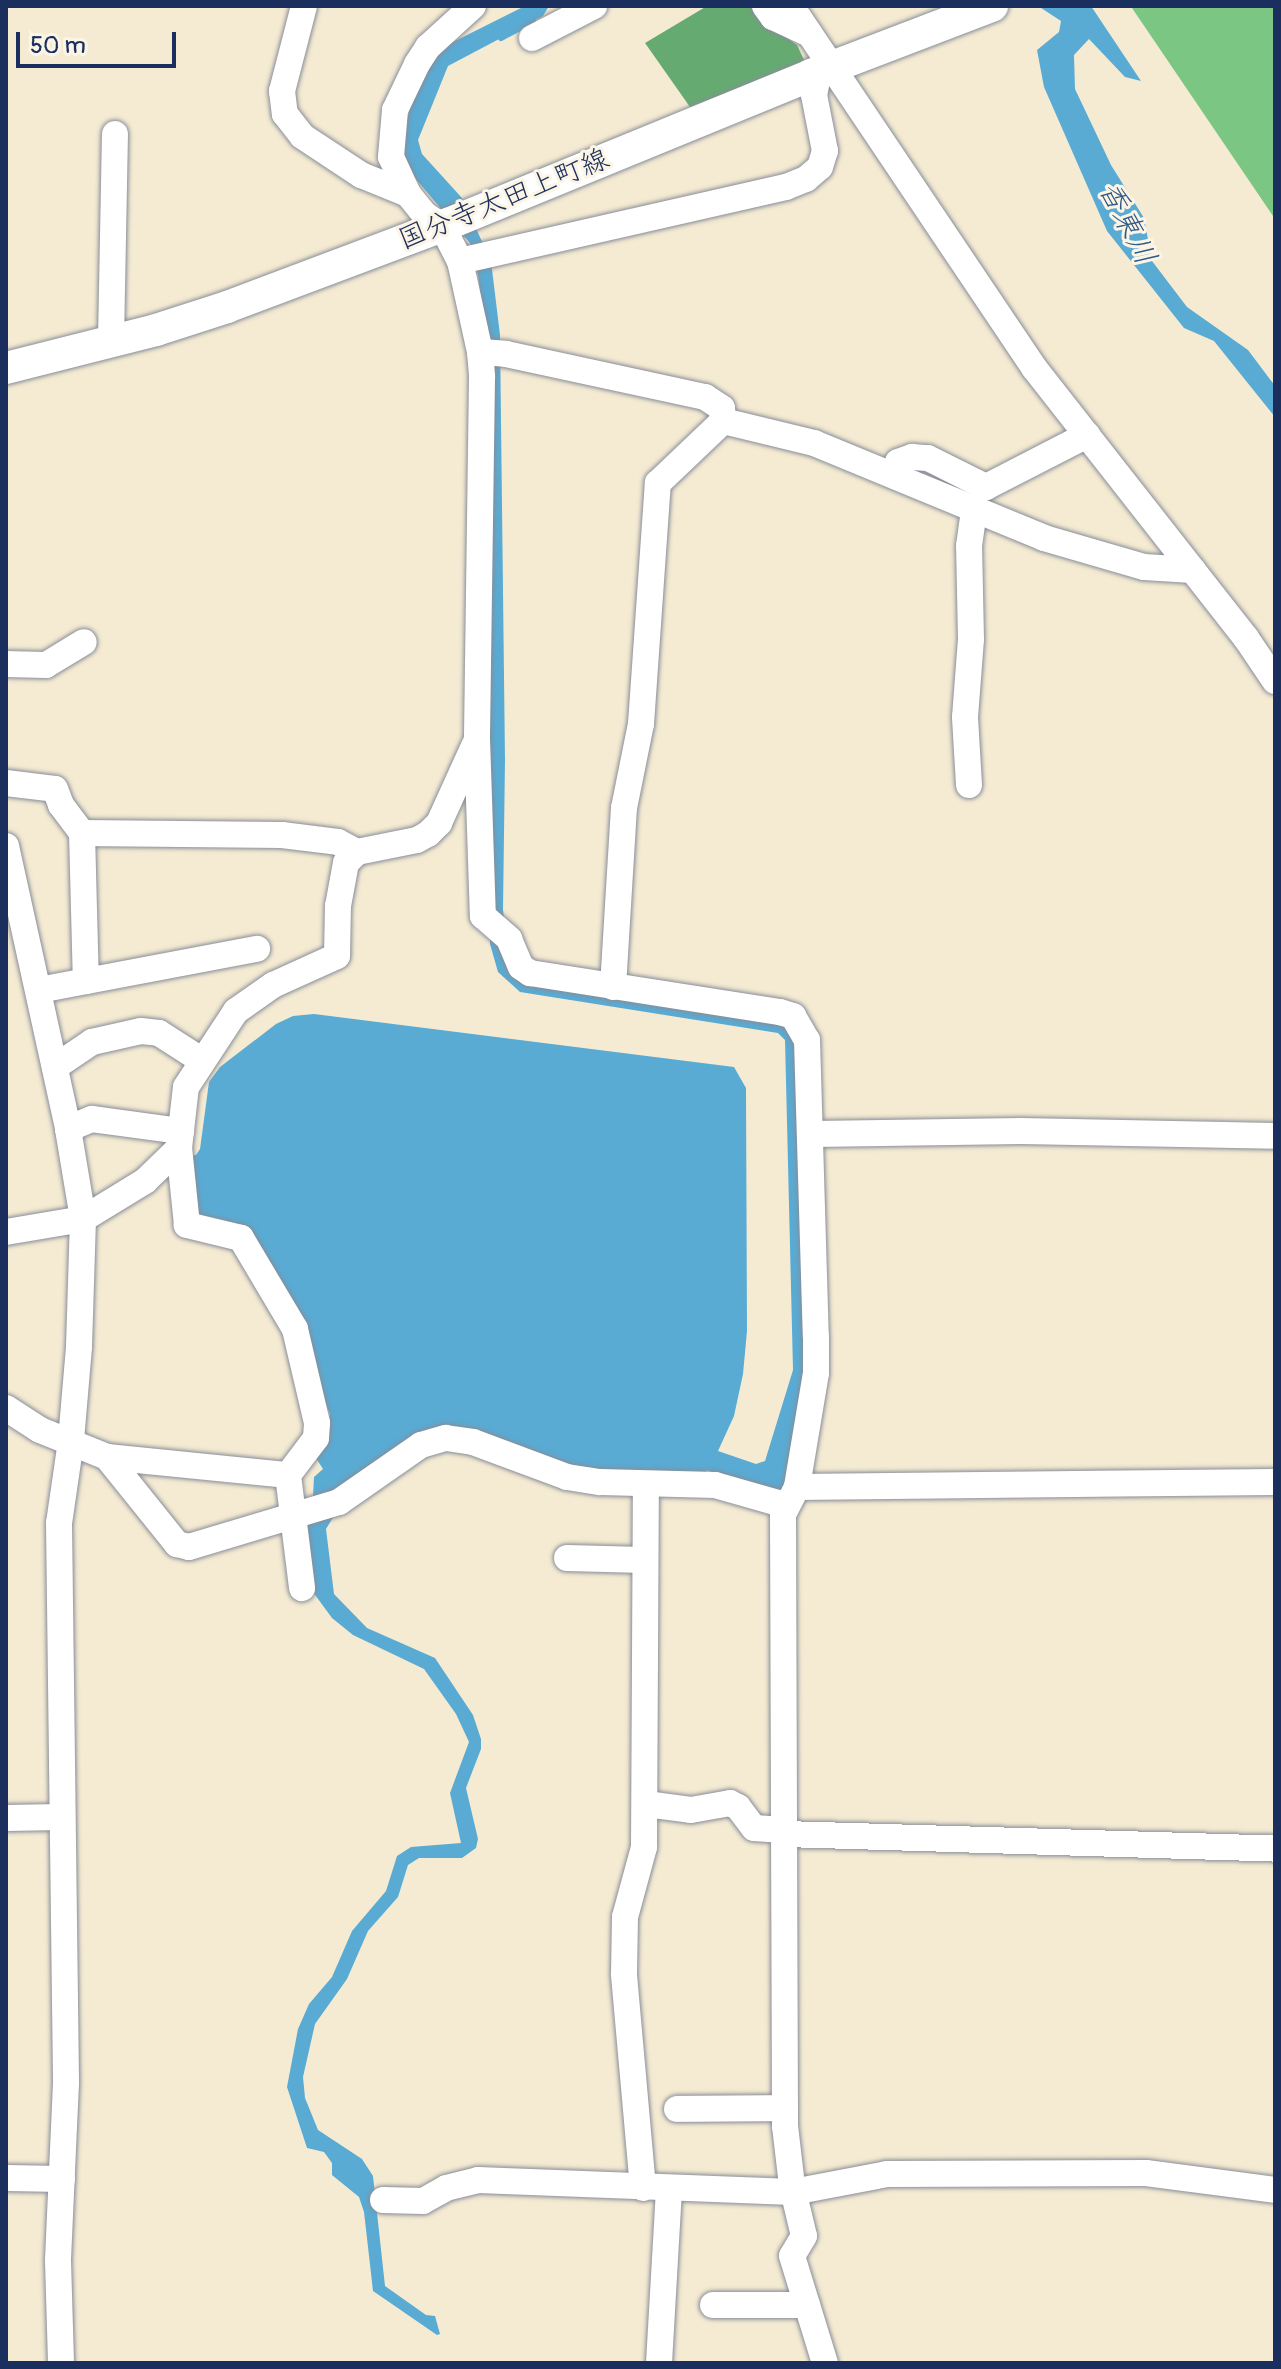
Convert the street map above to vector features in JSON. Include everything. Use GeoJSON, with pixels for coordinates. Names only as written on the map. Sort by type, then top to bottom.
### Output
{"type":"FeatureCollection","features":[{"type":"Feature","properties":{"kind":"main road","name":"国分寺太田上町線"},"geometry":{"type":"LineString","coordinates":[[6,368],[227,307],[455,221],[992,6]]}},
{"type":"Feature","properties":{"kind":"street"},"geometry":{"type":"LineString","coordinates":[[304,6],[282,91],[285,114],[302,136],[361,175],[408,194]]}},
{"type":"Feature","properties":{"kind":"street"},"geometry":{"type":"LineString","coordinates":[[473,6],[428,47],[395,110],[391,157],[408,194],[424,214],[455,221],[473,258],[490,353],[482,393],[477,739],[485,920],[509,939],[521,967],[530,973],[793,1016],[807,1040],[813,1134],[816,1373],[782,1499],[780,2108],[788,2192],[804,2236],[792,2256],[825,2363]]}},
{"type":"Feature","properties":{"kind":"street"},"geometry":{"type":"LineString","coordinates":[[532,38],[594,6]]}},
{"type":"Feature","properties":{"kind":"street"},"geometry":{"type":"LineString","coordinates":[[765,6],[773,17],[809,34]]}},
{"type":"Feature","properties":{"kind":"street"},"geometry":{"type":"LineString","coordinates":[[791,6],[1035,369],[1246,638],[1275,681]]}},
{"type":"Feature","properties":{"kind":"street"},"geometry":{"type":"LineString","coordinates":[[473,258],[786,187],[806,179],[820,167],[825,151],[814,95],[834,67]]}},
{"type":"Feature","properties":{"kind":"street"},"geometry":{"type":"LineString","coordinates":[[111,341],[115,134]]}},
{"type":"Feature","properties":{"kind":"street"},"geometry":{"type":"LineString","coordinates":[[490,353],[705,397],[722,408],[723,421]]}},
{"type":"Feature","properties":{"kind":"street"},"geometry":{"type":"LineString","coordinates":[[723,421],[814,443],[1044,538],[1144,567],[1193,570]]}},
{"type":"Feature","properties":{"kind":"street"},"geometry":{"type":"LineString","coordinates":[[613,987],[624,808],[641,724],[658,483],[723,421]]}},
{"type":"Feature","properties":{"kind":"street"},"geometry":{"type":"LineString","coordinates":[[895,476],[898,462],[912,457],[928,458],[986,487],[1087,435]]}},
{"type":"Feature","properties":{"kind":"street"},"geometry":{"type":"LineString","coordinates":[[969,785],[965,717],[971,639],[969,546],[974,509]]}},
{"type":"Feature","properties":{"kind":"street"},"geometry":{"type":"LineString","coordinates":[[6,664],[46,665],[84,642]]}},
{"type":"Feature","properties":{"kind":"street"},"geometry":{"type":"LineString","coordinates":[[288,1475],[316,1438],[317,1423],[295,1329],[241,1238],[187,1225],[180,1140],[186,1087],[236,1011],[273,985],[337,956],[338,906],[346,863],[357,852],[417,840],[428,834],[439,823],[477,739]]}},
{"type":"Feature","properties":{"kind":"street"},"geometry":{"type":"LineString","coordinates":[[6,783],[55,789],[61,805],[82,833],[86,981]]}},
{"type":"Feature","properties":{"kind":"street"},"geometry":{"type":"LineString","coordinates":[[82,833],[282,835],[338,842],[357,852]]}},
{"type":"Feature","properties":{"kind":"street"},"geometry":{"type":"LineString","coordinates":[[7,850],[68,1129],[83,1219],[79,1347],[71,1441],[59,1523],[66,2083],[58,2261],[61,2363]]}},
{"type":"Feature","properties":{"kind":"street"},"geometry":{"type":"LineString","coordinates":[[39,990],[257,949]]}},
{"type":"Feature","properties":{"kind":"street"},"geometry":{"type":"LineString","coordinates":[[55,1067],[92,1042],[141,1031],[159,1033],[201,1060]]}},
{"type":"Feature","properties":{"kind":"street"},"geometry":{"type":"LineString","coordinates":[[68,1129],[92,1119],[180,1140]]}},
{"type":"Feature","properties":{"kind":"street"},"geometry":{"type":"LineString","coordinates":[[813,1134],[1021,1131],[1275,1136]]}},
{"type":"Feature","properties":{"kind":"street"},"geometry":{"type":"LineString","coordinates":[[6,1232],[83,1219],[145,1181],[180,1140]]}},
{"type":"Feature","properties":{"kind":"street"},"geometry":{"type":"LineString","coordinates":[[6,1408],[40,1430],[107,1457],[288,1475]]}},
{"type":"Feature","properties":{"kind":"street"},"geometry":{"type":"LineString","coordinates":[[107,1457],[177,1544],[189,1547],[303,1510],[339,1502],[421,1445],[446,1438],[473,1442],[567,1477],[646,1484],[715,1485],[782,1499],[1275,1482]]}},
{"type":"Feature","properties":{"kind":"street"},"geometry":{"type":"LineString","coordinates":[[288,1475],[303,1510],[302,1588]]}},
{"type":"Feature","properties":{"kind":"street"},"geometry":{"type":"LineString","coordinates":[[643,2188],[624,1974],[625,1917],[644,1847],[646,1804],[646,1484]]}},
{"type":"Feature","properties":{"kind":"street"},"geometry":{"type":"LineString","coordinates":[[567,1558],[644,1560]]}},
{"type":"Feature","properties":{"kind":"street"},"geometry":{"type":"LineString","coordinates":[[646,1804],[691,1810],[730,1803],[738,1807],[754,1828],[779,1831],[1275,1849]]}},
{"type":"Feature","properties":{"kind":"street"},"geometry":{"type":"LineString","coordinates":[[6,1818],[61,1817]]}},
{"type":"Feature","properties":{"kind":"street"},"geometry":{"type":"LineString","coordinates":[[677,2109],[780,2108]]}},
{"type":"Feature","properties":{"kind":"street"},"geometry":{"type":"LineString","coordinates":[[383,2200],[423,2201],[446,2188],[478,2180],[788,2192],[887,2174],[1146,2173],[1275,2190]]}},
{"type":"Feature","properties":{"kind":"street"},"geometry":{"type":"LineString","coordinates":[[6,2178],[62,2179]]}},
{"type":"Feature","properties":{"kind":"street"},"geometry":{"type":"LineString","coordinates":[[659,2363],[669,2188]]}},
{"type":"Feature","properties":{"kind":"street"},"geometry":{"type":"LineString","coordinates":[[713,2305],[807,2305]]}},
{"type":"Feature","properties":{"kind":"green space"},"geometry":{"type":"Polygon","coordinates":[[[707,6],[753,6],[767,24],[797,45],[805,62],[690,107],[645,43],[707,6]]]}},
{"type":"Feature","properties":{"kind":"green space"},"geometry":{"type":"Polygon","coordinates":[[[1130,6],[1275,6],[1275,219],[1132,8],[1130,6]]]}},
{"type":"Feature","properties":{"kind":"water"},"geometry":{"type":"Polygon","coordinates":[[[525,6],[549,6],[543,16],[448,66],[418,140],[422,154],[462,198],[491,261],[500,335],[505,760],[503,910],[508,955],[611,994],[796,1028],[811,1375],[784,1490],[752,1489],[707,1470],[704,1476],[591,1475],[448,1429],[337,1511],[326,1529],[334,1594],[367,1628],[435,1658],[473,1715],[481,1739],[481,1749],[466,1788],[478,1839],[476,1848],[462,1858],[419,1858],[408,1865],[398,1897],[368,1931],[347,1979],[315,2024],[303,2077],[305,2098],[318,2130],[362,2159],[373,2176],[385,2286],[426,2315],[435,2316],[440,2334],[437,2335],[373,2291],[364,2212],[359,2197],[332,2175],[332,2163],[324,2152],[307,2148],[287,2087],[298,2029],[309,2004],[332,1977],[352,1931],[386,1891],[397,1856],[411,1847],[461,1843],[450,1793],[469,1742],[456,1714],[424,1669],[353,1635],[332,1618],[310,1588],[302,1518],[312,1516],[314,1477],[323,1469],[314,1455],[326,1439],[330,1414],[266,1265],[197,1219],[187,1156],[196,1155],[200,1149],[209,1082],[220,1067],[276,1024],[293,1016],[314,1014],[734,1067],[746,1088],[747,1331],[743,1374],[734,1416],[718,1451],[756,1464],[765,1461],[793,1370],[785,1040],[778,1033],[520,992],[498,972],[490,944],[488,357],[477,266],[470,243],[404,165],[401,139],[416,89],[429,64],[445,46],[525,6]]]}},
{"type":"Feature","properties":{"kind":"water","name":"香東川"},"geometry":{"type":"Polygon","coordinates":[[[1038,6],[1091,6],[1141,81],[1125,77],[1089,39],[1074,55],[1075,89],[1111,165],[1144,218],[1152,261],[1187,307],[1248,350],[1275,386],[1275,417],[1214,341],[1184,328],[1107,231],[1044,87],[1037,50],[1059,32],[1061,21],[1038,6]]]}},
{"type":"Feature","properties":{"kind":"waterway"},"geometry":{"type":"LineString","coordinates":[[501,38],[533,21]]}}]}
